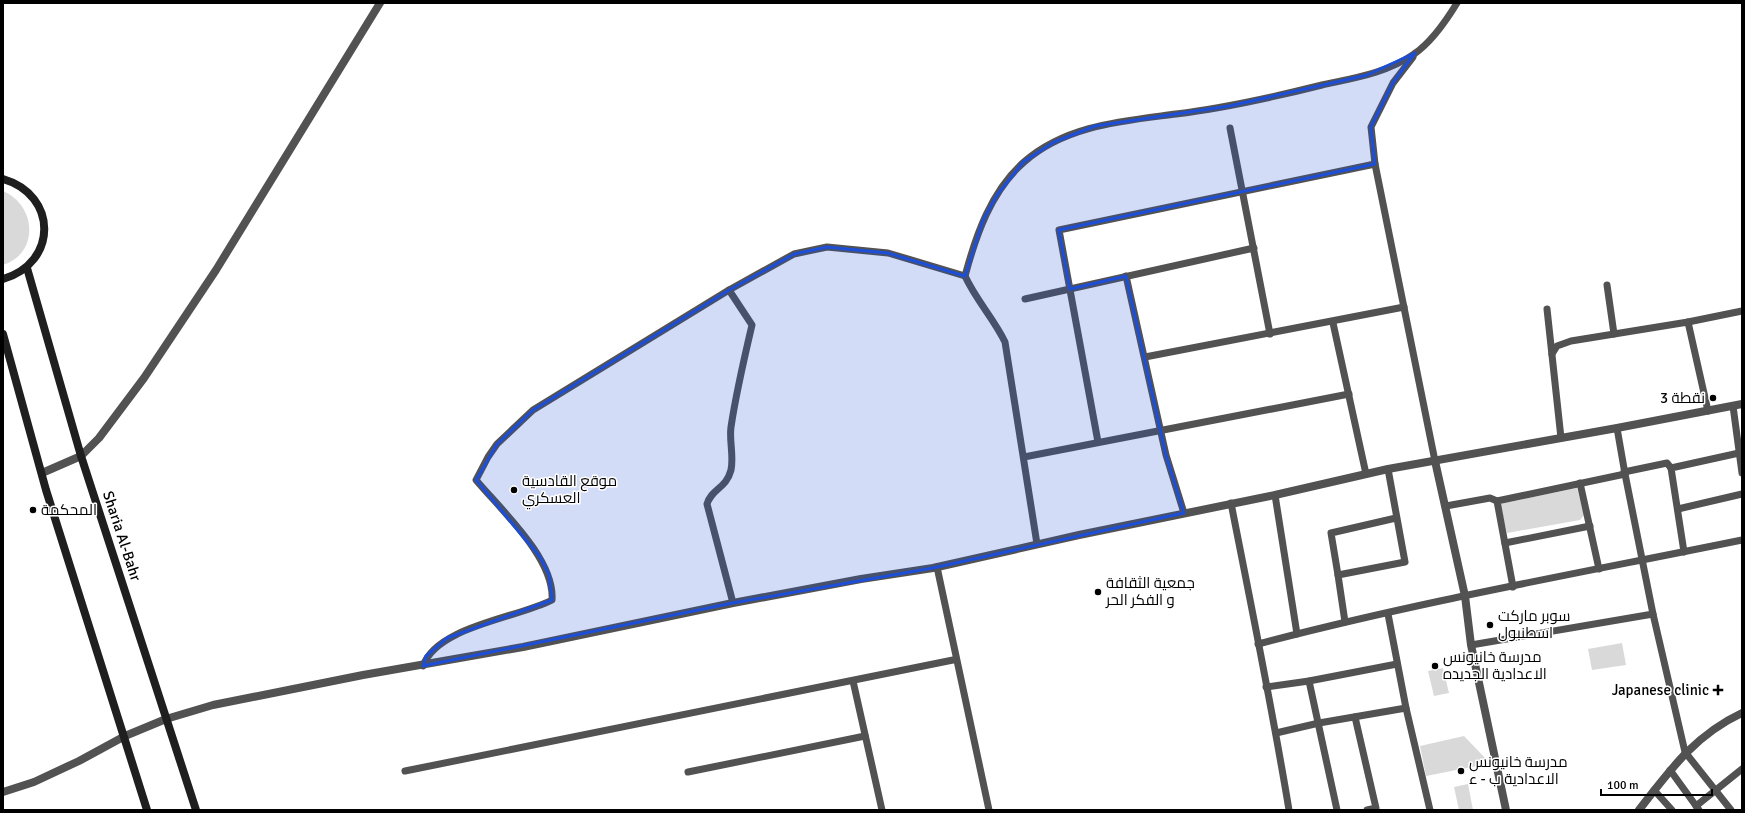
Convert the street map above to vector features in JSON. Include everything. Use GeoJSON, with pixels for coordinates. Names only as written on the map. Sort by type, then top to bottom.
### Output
{"type":"FeatureCollection","features":[{"type":"Feature","properties":{"kind":"main road"},"geometry":{"type":"LineString","coordinates":[[3,179],[15,183],[29,192],[39,206],[44,221],[44,239],[38,255],[27,268],[15,276],[3,279]]}},
{"type":"Feature","properties":{"kind":"main road","name":"Sharia Al-Bahr"},"geometry":{"type":"LineString","coordinates":[[27,268],[81,456],[196,810]]}},
{"type":"Feature","properties":{"kind":"main road"},"geometry":{"type":"LineString","coordinates":[[3,334],[42,473],[147,810]]}},
{"type":"Feature","properties":{"kind":"street"},"geometry":{"type":"LineString","coordinates":[[42,473],[81,456],[99,438],[144,378],[216,270],[380,3]]}},
{"type":"Feature","properties":{"kind":"street"},"geometry":{"type":"LineString","coordinates":[[1457,3],[1435,33],[1415,53],[1393,83],[1371,127],[1375,164],[1435,461],[1465,596],[1471,645],[1506,810]]}},
{"type":"Feature","properties":{"kind":"street"},"geometry":{"type":"LineString","coordinates":[[1037,544],[1005,342],[997,326],[980,304],[965,276],[982,220],[998,195],[1024,162],[1054,142],[1096,126],[1229,106],[1367,75],[1386,69],[1415,53]]}},
{"type":"Feature","properties":{"kind":"street"},"geometry":{"type":"LineString","coordinates":[[1230,128],[1270,334]]}},
{"type":"Feature","properties":{"kind":"street"},"geometry":{"type":"LineString","coordinates":[[1098,442],[1058,230],[1375,164]]}},
{"type":"Feature","properties":{"kind":"street"},"geometry":{"type":"LineString","coordinates":[[423,666],[426,656],[448,638],[524,610],[542,606],[552,600],[553,588],[549,575],[540,557],[476,480],[488,457],[497,444],[534,410],[729,290],[794,254],[827,247],[888,253],[965,276]]}},
{"type":"Feature","properties":{"kind":"street"},"geometry":{"type":"LineString","coordinates":[[1025,299],[1254,248]]}},
{"type":"Feature","properties":{"kind":"street"},"geometry":{"type":"LineString","coordinates":[[1126,276],[1160,430],[1184,513]]}},
{"type":"Feature","properties":{"kind":"street"},"geometry":{"type":"LineString","coordinates":[[1607,284],[1614,334]]}},
{"type":"Feature","properties":{"kind":"street"},"geometry":{"type":"LineString","coordinates":[[729,290],[752,325],[730,429],[732,456],[731,469],[726,483],[709,498],[707,504],[733,603]]}},
{"type":"Feature","properties":{"kind":"street"},"geometry":{"type":"LineString","coordinates":[[1145,357],[1404,307]]}},
{"type":"Feature","properties":{"kind":"street"},"geometry":{"type":"LineString","coordinates":[[1547,308],[1561,438]]}},
{"type":"Feature","properties":{"kind":"street"},"geometry":{"type":"LineString","coordinates":[[1552,354],[1557,346],[1571,341],[1688,322],[1742,311]]}},
{"type":"Feature","properties":{"kind":"street"},"geometry":{"type":"LineString","coordinates":[[1688,322],[1708,411]]}},
{"type":"Feature","properties":{"kind":"street"},"geometry":{"type":"LineString","coordinates":[[1333,323],[1366,474]]}},
{"type":"Feature","properties":{"kind":"street"},"geometry":{"type":"LineString","coordinates":[[1024,457],[1349,394]]}},
{"type":"Feature","properties":{"kind":"street"},"geometry":{"type":"LineString","coordinates":[[3,792],[34,782],[79,761],[125,736],[166,720],[213,705],[363,675],[423,666],[462,657],[523,647],[733,603],[937,567],[1037,544],[1275,495],[1388,468],[1435,461],[1742,404]]}},
{"type":"Feature","properties":{"kind":"street"},"geometry":{"type":"LineString","coordinates":[[1733,406],[1742,473]]}},
{"type":"Feature","properties":{"kind":"street"},"geometry":{"type":"LineString","coordinates":[[1617,428],[1624,473],[1653,614],[1685,752],[1732,810]]}},
{"type":"Feature","properties":{"kind":"street"},"geometry":{"type":"LineString","coordinates":[[1671,468],[1739,453]]}},
{"type":"Feature","properties":{"kind":"street"},"geometry":{"type":"LineString","coordinates":[[1446,506],[1490,498],[1497,501],[1668,463],[1671,468],[1684,552]]}},
{"type":"Feature","properties":{"kind":"street"},"geometry":{"type":"LineString","coordinates":[[1338,575],[1405,562],[1388,468]]}},
{"type":"Feature","properties":{"kind":"street"},"geometry":{"type":"LineString","coordinates":[[1580,483],[1600,569]]}},
{"type":"Feature","properties":{"kind":"street"},"geometry":{"type":"LineString","coordinates":[[1678,509],[1742,494]]}},
{"type":"Feature","properties":{"kind":"street"},"geometry":{"type":"LineString","coordinates":[[1275,495],[1297,634]]}},
{"type":"Feature","properties":{"kind":"street"},"geometry":{"type":"LineString","coordinates":[[1497,501],[1513,587]]}},
{"type":"Feature","properties":{"kind":"street"},"geometry":{"type":"LineString","coordinates":[[1232,503],[1266,687],[1276,732],[1289,810]]}},
{"type":"Feature","properties":{"kind":"street"},"geometry":{"type":"LineString","coordinates":[[1345,622],[1331,533],[1396,518]]}},
{"type":"Feature","properties":{"kind":"street"},"geometry":{"type":"LineString","coordinates":[[1505,543],[1590,526]]}},
{"type":"Feature","properties":{"kind":"street"},"geometry":{"type":"LineString","coordinates":[[1258,644],[1345,622],[1388,614],[1465,596],[1742,540]]}},
{"type":"Feature","properties":{"kind":"street"},"geometry":{"type":"LineString","coordinates":[[937,567],[989,810]]}},
{"type":"Feature","properties":{"kind":"street"},"geometry":{"type":"LineString","coordinates":[[1388,614],[1406,708],[1430,810]]}},
{"type":"Feature","properties":{"kind":"street"},"geometry":{"type":"LineString","coordinates":[[1471,645],[1653,614]]}},
{"type":"Feature","properties":{"kind":"street"},"geometry":{"type":"LineString","coordinates":[[405,771],[953,660]]}},
{"type":"Feature","properties":{"kind":"street"},"geometry":{"type":"LineString","coordinates":[[1266,687],[1309,681],[1397,664]]}},
{"type":"Feature","properties":{"kind":"street"},"geometry":{"type":"LineString","coordinates":[[853,680],[882,810]]}},
{"type":"Feature","properties":{"kind":"street"},"geometry":{"type":"LineString","coordinates":[[1309,681],[1337,810]]}},
{"type":"Feature","properties":{"kind":"street"},"geometry":{"type":"LineString","coordinates":[[1276,732],[1406,708]]}},
{"type":"Feature","properties":{"kind":"street"},"geometry":{"type":"LineString","coordinates":[[1639,810],[1685,752],[1711,729],[1742,713]]}},
{"type":"Feature","properties":{"kind":"street"},"geometry":{"type":"LineString","coordinates":[[1355,717],[1376,808],[1367,810]]}},
{"type":"Feature","properties":{"kind":"street"},"geometry":{"type":"LineString","coordinates":[[688,772],[865,736]]}},
{"type":"Feature","properties":{"kind":"street"},"geometry":{"type":"LineString","coordinates":[[1670,770],[1698,808],[1716,790],[1742,769]]}},
{"type":"Feature","properties":{"kind":"street"},"geometry":{"type":"LineString","coordinates":[[1654,790],[1672,810]]}},
{"type":"Feature","properties":{"kind":"highlighted area"},"geometry":{"type":"Polygon","coordinates":[[[1415,53],[1393,83],[1371,127],[1375,164],[1059,230],[1070,289],[1126,276],[1166,455],[1184,513],[933,568],[733,603],[423,666],[426,656],[447,638],[552,600],[549,575],[540,557],[476,480],[497,444],[533,410],[729,290],[794,254],[827,247],[888,253],[965,276],[983,220],[997,195],[1023,162],[1054,142],[1095,126],[1229,106],[1367,75],[1415,53]]]}},
{"type":"Feature","properties":{"kind":"shaded area"},"geometry":{"type":"Polygon","coordinates":[[[3,191],[14,198],[22,207],[27,217],[29,229],[28,240],[23,250],[15,259],[3,265],[3,191]]]}},
{"type":"Feature","properties":{"kind":"shaded area"},"geometry":{"type":"Polygon","coordinates":[[[1577,488],[1584,515],[1580,520],[1507,533],[1500,504],[1577,488]]]}},
{"type":"Feature","properties":{"kind":"shaded area"},"geometry":{"type":"Polygon","coordinates":[[[1622,643],[1626,665],[1592,670],[1588,649],[1622,643]]]}},
{"type":"Feature","properties":{"kind":"shaded area"},"geometry":{"type":"Polygon","coordinates":[[[1443,668],[1449,693],[1434,696],[1428,671],[1443,668]]]}},
{"type":"Feature","properties":{"kind":"shaded area"},"geometry":{"type":"Polygon","coordinates":[[[1464,736],[1486,759],[1487,764],[1426,776],[1420,746],[1464,736]]]}},
{"type":"Feature","properties":{"kind":"shaded area"},"geometry":{"type":"Polygon","coordinates":[[[1468,784],[1473,810],[1459,810],[1454,787],[1468,784]]]}},
{"type":"Feature","properties":{"kind":"place","name":"نقطة 3"},"geometry":{"type":"Point","coordinates":[1713,398]}},
{"type":"Feature","properties":{"kind":"place","name":"موقع القادسية العسكري"},"geometry":{"type":"Point","coordinates":[514,490]}},
{"type":"Feature","properties":{"kind":"place","name":"المحكمة"},"geometry":{"type":"Point","coordinates":[33,510]}},
{"type":"Feature","properties":{"kind":"place","name":"جمعية الثقافة و الفكر الحر"},"geometry":{"type":"Point","coordinates":[1098,592]}},
{"type":"Feature","properties":{"kind":"place","name":"سوبر ماركت اسطنبول"},"geometry":{"type":"Point","coordinates":[1490,625]}},
{"type":"Feature","properties":{"kind":"place","name":"مدرسة خانيونس الاعدادية الجديده"},"geometry":{"type":"Point","coordinates":[1435,666]}},
{"type":"Feature","properties":{"kind":"place","name":"Japanese clinic"},"geometry":{"type":"Point","coordinates":[1718,690]}},
{"type":"Feature","properties":{"kind":"place","name":"مدرسة خانيونس الاعدادية ب - ء"},"geometry":{"type":"Point","coordinates":[1461,771]}}]}
